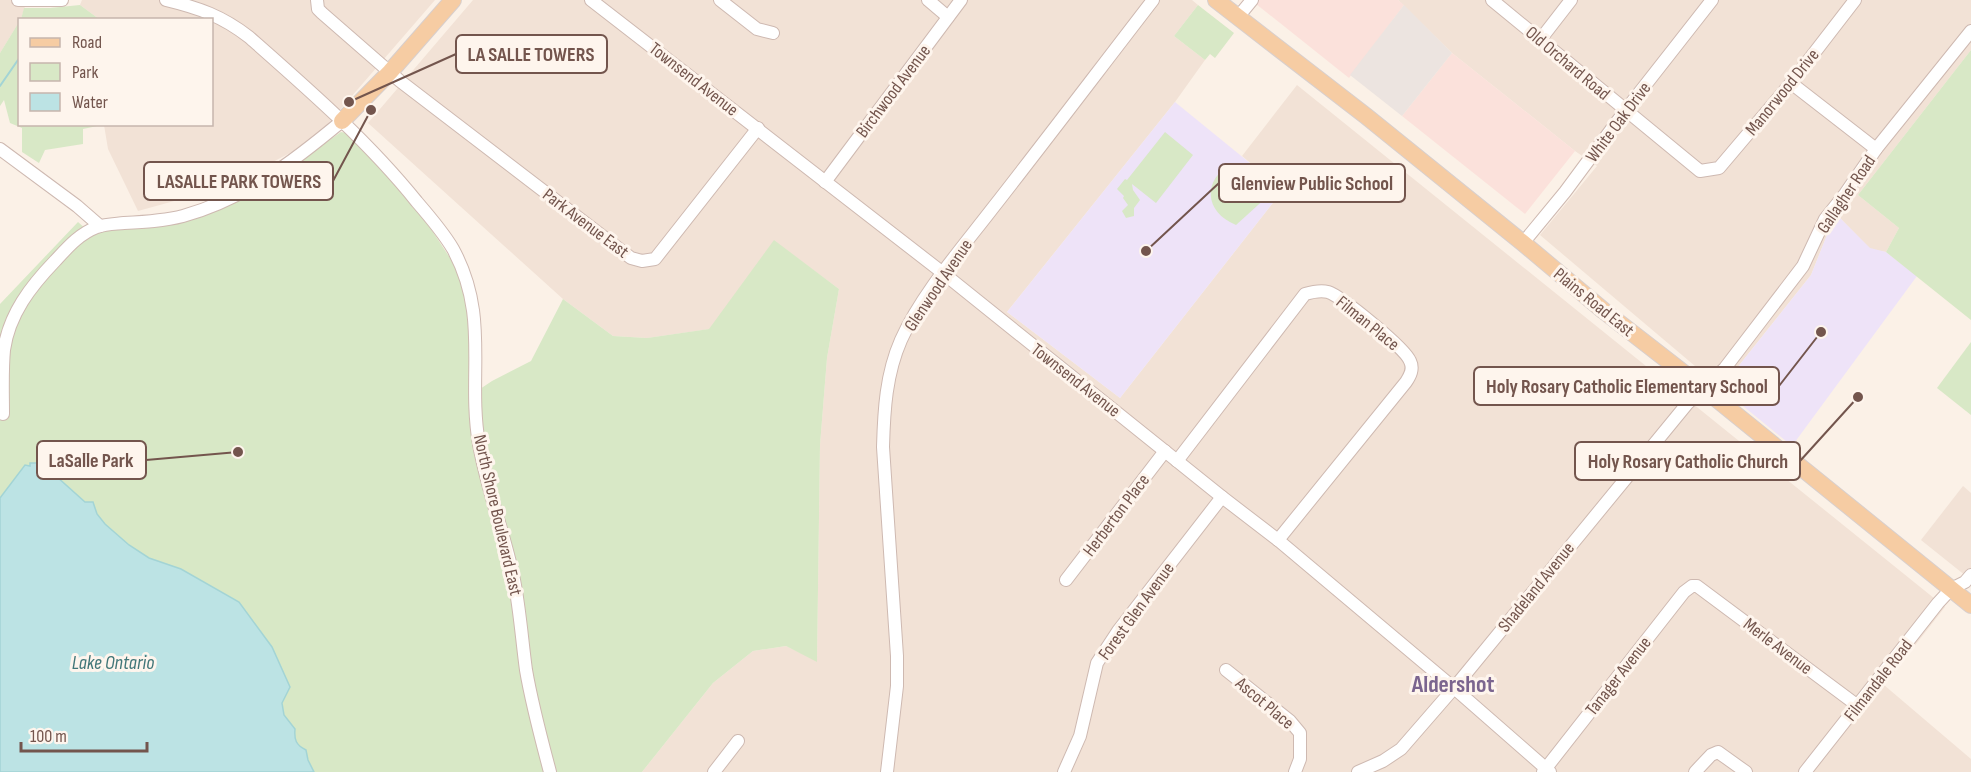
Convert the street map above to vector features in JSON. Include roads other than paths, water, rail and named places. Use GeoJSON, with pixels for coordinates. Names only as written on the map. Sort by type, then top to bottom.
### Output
{"type":"FeatureCollection","features":[{"type":"Feature","properties":{"kind":"main road"},"geometry":{"type":"LineString","coordinates":[[342,121],[390,72],[453,0]]}},
{"type":"Feature","properties":{"kind":"main road","name":"Plains Road East"},"geometry":{"type":"LineString","coordinates":[[1216,0],[1359,111],[1971,605]]}},
{"type":"Feature","properties":{"kind":"street"},"geometry":{"type":"LineString","coordinates":[[18,0],[62,0]]}},
{"type":"Feature","properties":{"kind":"street","name":"North Shore Boulevard East"},"geometry":{"type":"LineString","coordinates":[[166,0],[204,10],[237,27],[342,121],[391,170],[452,248],[471,295],[476,340],[476,411],[479,444],[514,581],[527,672],[550,772]]}},
{"type":"Feature","properties":{"kind":"street","name":"Park Avenue East"},"geometry":{"type":"LineString","coordinates":[[317,0],[318,9],[322,13],[390,72],[631,258],[642,261],[655,259],[758,128]]}},
{"type":"Feature","properties":{"kind":"street","name":"Townsend Avenue"},"geometry":{"type":"LineString","coordinates":[[591,0],[943,273],[1278,540],[1454,688],[1546,771]]}},
{"type":"Feature","properties":{"kind":"street"},"geometry":{"type":"LineString","coordinates":[[720,0],[757,29],[773,33]]}},
{"type":"Feature","properties":{"kind":"street"},"geometry":{"type":"LineString","coordinates":[[928,0],[948,17]]}},
{"type":"Feature","properties":{"kind":"street","name":"Birchwood Avenue"},"geometry":{"type":"LineString","coordinates":[[825,182],[962,0]]}},
{"type":"Feature","properties":{"kind":"street","name":"Glenwood Avenue"},"geometry":{"type":"LineString","coordinates":[[887,772],[897,686],[897,656],[883,447],[884,414],[887,387],[900,343],[908,326],[943,273],[1153,0]]}},
{"type":"Feature","properties":{"kind":"street"},"geometry":{"type":"LineString","coordinates":[[1238,17],[1252,0]]}},
{"type":"Feature","properties":{"kind":"street","name":"Old Orchard Road"},"geometry":{"type":"LineString","coordinates":[[1492,0],[1700,171]]}},
{"type":"Feature","properties":{"kind":"street"},"geometry":{"type":"LineString","coordinates":[[1540,40],[1571,0]]}},
{"type":"Feature","properties":{"kind":"street","name":"White Oak Drive"},"geometry":{"type":"LineString","coordinates":[[1523,243],[1565,192],[1712,0]]}},
{"type":"Feature","properties":{"kind":"street","name":"Manorwood Drive"},"geometry":{"type":"LineString","coordinates":[[1700,171],[1719,168],[1791,83],[1855,0]]}},
{"type":"Feature","properties":{"kind":"street","name":"Gallagher Road"},"geometry":{"type":"LineString","coordinates":[[1703,388],[1725,368],[1803,266],[1825,219],[1876,149],[1971,31]]}},
{"type":"Feature","properties":{"kind":"street"},"geometry":{"type":"LineString","coordinates":[[1791,83],[1876,149]]}},
{"type":"Feature","properties":{"kind":"street"},"geometry":{"type":"LineString","coordinates":[[3,414],[4,350],[12,320],[36,283],[70,244],[84,232],[100,226],[159,221],[183,216],[216,204],[262,182],[296,159],[342,121]]}},
{"type":"Feature","properties":{"kind":"street"},"geometry":{"type":"LineString","coordinates":[[0,149],[77,206],[100,226]]}},
{"type":"Feature","properties":{"kind":"street","name":"Filman Place"},"geometry":{"type":"LineString","coordinates":[[1177,461],[1305,294],[1326,291],[1344,302],[1400,347],[1411,362],[1412,373],[1278,540]]}},
{"type":"Feature","properties":{"kind":"street","name":"Shadeland Avenue"},"geometry":{"type":"LineString","coordinates":[[1358,772],[1383,761],[1401,749],[1454,688],[1616,488],[1703,388]]}},
{"type":"Feature","properties":{"kind":"street","name":"Herberton Place"},"geometry":{"type":"LineString","coordinates":[[1066,580],[1165,451]]}},
{"type":"Feature","properties":{"kind":"street","name":"Forest Glen Avenue"},"geometry":{"type":"LineString","coordinates":[[1064,772],[1080,736],[1097,663],[1118,631],[1222,497]]}},
{"type":"Feature","properties":{"kind":"street","name":"Filmandale Road"},"geometry":{"type":"LineString","coordinates":[[1805,772],[1938,603],[1971,575]]}},
{"type":"Feature","properties":{"kind":"street","name":"Tanager Avenue"},"geometry":{"type":"LineString","coordinates":[[1546,771],[1684,592],[1692,586],[1697,586]]}},
{"type":"Feature","properties":{"kind":"street","name":"Merle Avenue"},"geometry":{"type":"LineString","coordinates":[[1697,586],[1858,706]]}},
{"type":"Feature","properties":{"kind":"street","name":"Ascot Place"},"geometry":{"type":"LineString","coordinates":[[1226,670],[1290,721],[1300,733],[1300,759],[1296,772]]}},
{"type":"Feature","properties":{"kind":"street"},"geometry":{"type":"LineString","coordinates":[[714,772],[738,741]]}},
{"type":"Feature","properties":{"kind":"street"},"geometry":{"type":"LineString","coordinates":[[1695,772],[1711,755],[1718,752],[1746,772]]}},
{"type":"Feature","properties":{"kind":"water","name":"Lake Ontario"},"geometry":{"type":"Polygon","coordinates":[[[30,463],[40,463],[40,472],[44,467],[47,468],[85,502],[93,502],[97,514],[105,524],[129,545],[149,558],[181,569],[239,602],[272,647],[290,687],[282,703],[284,715],[295,729],[296,742],[306,750],[314,772],[0,772],[0,498],[25,465],[30,466],[30,463]]]}},
{"type":"Feature","properties":{"kind":"waterway"},"geometry":{"type":"LineString","coordinates":[[0,86],[18,60]]}},
{"type":"Feature","properties":{"kind":"place","name":"LA SALLE TOWERS"},"geometry":{"type":"Point","coordinates":[349,102]}},
{"type":"Feature","properties":{"kind":"place","name":"LASALLE PARK TOWERS"},"geometry":{"type":"Point","coordinates":[371,110]}},
{"type":"Feature","properties":{"kind":"place","name":"Glenview Public School"},"geometry":{"type":"Point","coordinates":[1146,251]}},
{"type":"Feature","properties":{"kind":"place","name":"Holy Rosary Catholic Elementary School"},"geometry":{"type":"Point","coordinates":[1821,332]}},
{"type":"Feature","properties":{"kind":"place","name":"Holy Rosary Catholic Church"},"geometry":{"type":"Point","coordinates":[1858,397]}},
{"type":"Feature","properties":{"kind":"place","name":"LaSalle Park"},"geometry":{"type":"Point","coordinates":[238,452]}},
{"type":"Feature","properties":{"kind":"district","name":"Aldershot"},"geometry":{"type":"Point","coordinates":[1453,684]}}]}
